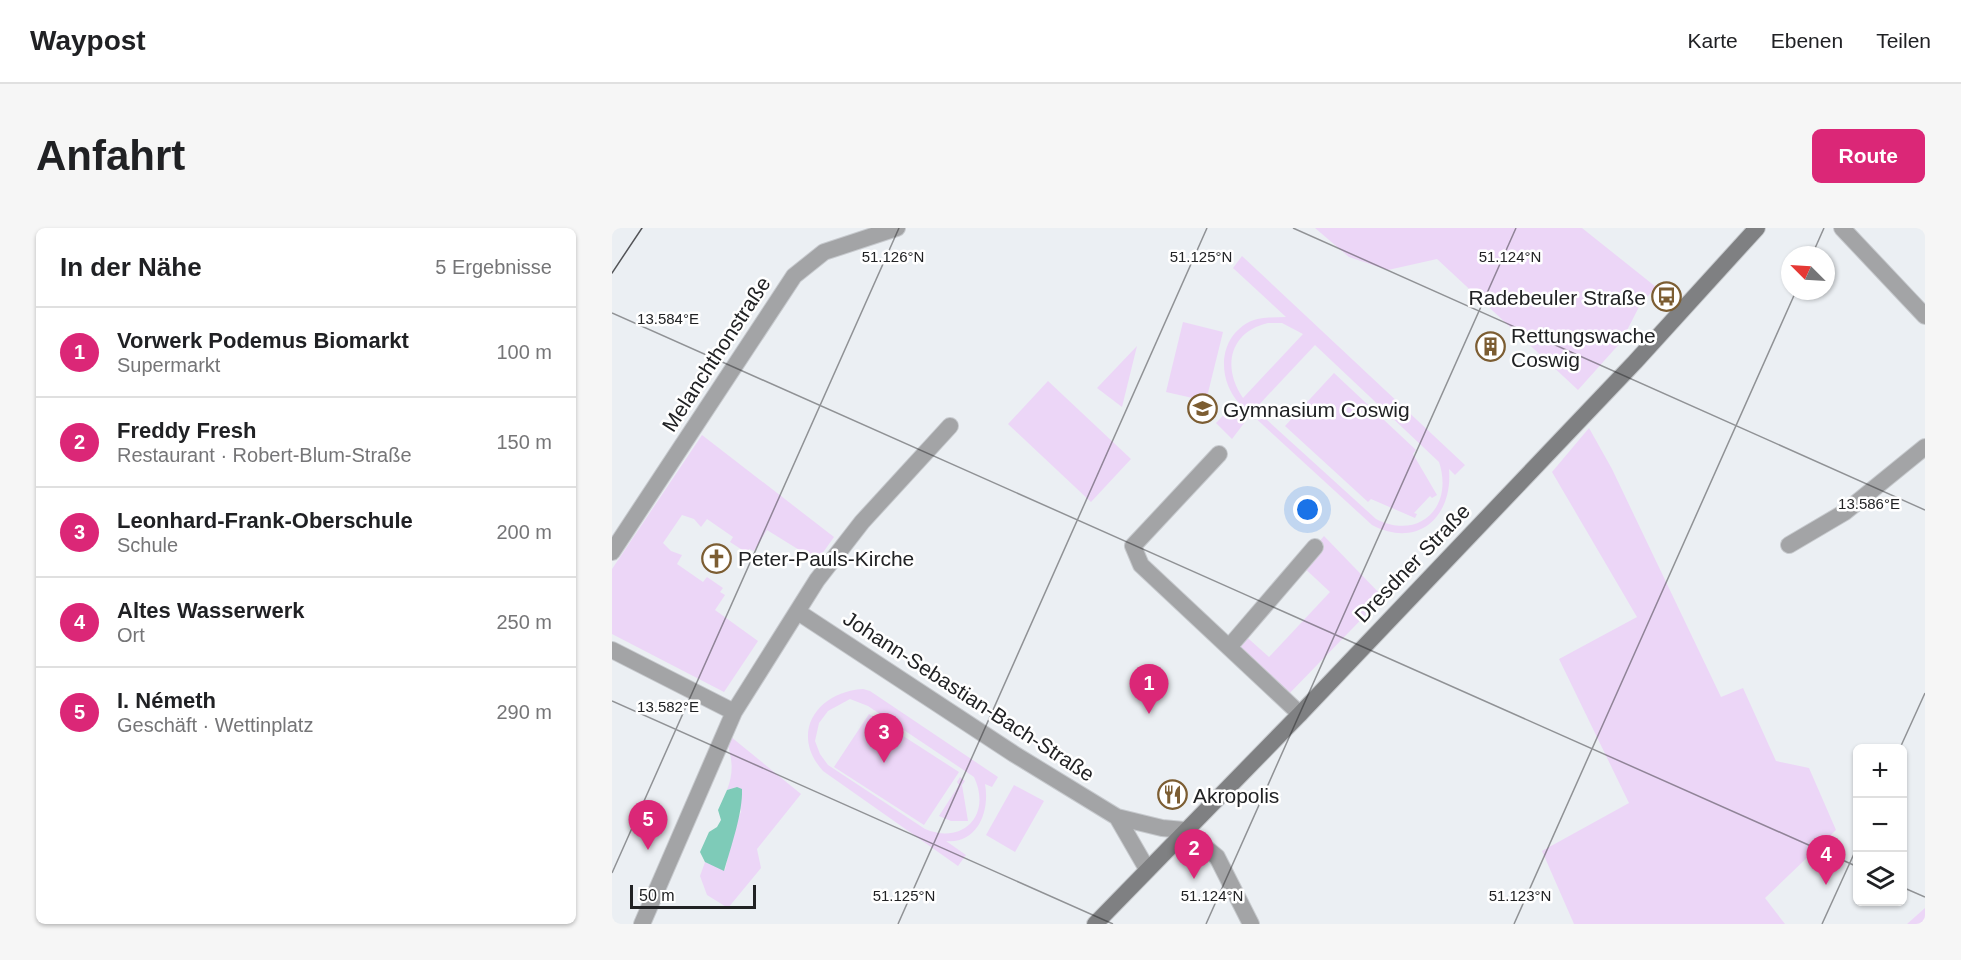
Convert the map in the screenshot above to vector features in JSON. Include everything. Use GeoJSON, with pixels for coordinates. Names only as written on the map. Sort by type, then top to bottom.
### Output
{"type":"FeatureCollection","features":[{"type":"Feature","properties":{"kind":"main road","name":"Dresdner Straße"},"geometry":{"type":"LineString","coordinates":[[1095,924],[1184,830],[1300,714],[1635,362],[1756,228]]}},
{"type":"Feature","properties":{"kind":"street","name":"Melanchthonstraße"},"geometry":{"type":"LineString","coordinates":[[612,552],[794,276],[824,252],[897,228]]}},
{"type":"Feature","properties":{"kind":"street"},"geometry":{"type":"LineString","coordinates":[[1842,228],[1925,316]]}},
{"type":"Feature","properties":{"kind":"street"},"geometry":{"type":"LineString","coordinates":[[642,924],[734,712],[817,580],[862,522],[950,426]]}},
{"type":"Feature","properties":{"kind":"street"},"geometry":{"type":"LineString","coordinates":[[1788,545],[1845,512],[1925,447]]}},
{"type":"Feature","properties":{"kind":"street"},"geometry":{"type":"LineString","coordinates":[[1219,454],[1133,546],[1141,565],[1300,714]]}},
{"type":"Feature","properties":{"kind":"street"},"geometry":{"type":"LineString","coordinates":[[1230,646],[1315,547]]}},
{"type":"Feature","properties":{"kind":"street","name":"Johann-Sebastian-Bach-Straße"},"geometry":{"type":"LineString","coordinates":[[798,612],[1014,754],[1117,817],[1162,828],[1184,830]]}},
{"type":"Feature","properties":{"kind":"street"},"geometry":{"type":"LineString","coordinates":[[612,650],[734,712]]}},
{"type":"Feature","properties":{"kind":"street","name":"Johann-Sebastian-Bach-Straße"},"geometry":{"type":"LineString","coordinates":[[1117,817],[1147,869]]}},
{"type":"Feature","properties":{"kind":"street"},"geometry":{"type":"LineString","coordinates":[[1184,830],[1218,857],[1251,924]]}},
{"type":"Feature","properties":{"kind":"shaded area"},"geometry":{"type":"Polygon","coordinates":[[[1315,228],[1582,228],[1656,287],[1640,305],[1621,342],[1578,390],[1437,259],[1388,270],[1349,257],[1315,228]]]}},
{"type":"Feature","properties":{"kind":"shaded area"},"geometry":{"type":"Polygon","coordinates":[[[1242,256],[1465,465],[1455,475],[1449,469],[1449,486],[1445,501],[1439,514],[1429,524],[1418,530],[1404,533],[1372,525],[1251,414],[1232,439],[1216,423],[1232,406],[1235,408],[1239,403],[1232,394],[1224,372],[1226,349],[1231,339],[1239,329],[1254,320],[1286,317],[1233,268],[1242,256]],[[1268,323],[1245,334],[1237,343],[1233,353],[1231,363],[1233,375],[1236,387],[1243,398],[1303,334],[1282,323],[1268,323]],[[1315,345],[1255,409],[1376,519],[1392,525],[1406,526],[1429,516],[1437,506],[1442,493],[1439,462],[1315,345]]]}},
{"type":"Feature","properties":{"kind":"shaded area"},"geometry":{"type":"Polygon","coordinates":[[[1183,322],[1223,332],[1206,401],[1166,392],[1183,322]]]}},
{"type":"Feature","properties":{"kind":"shaded area"},"geometry":{"type":"Polygon","coordinates":[[[1137,346],[1122,407],[1097,388],[1137,346]]]}},
{"type":"Feature","properties":{"kind":"shaded area"},"geometry":{"type":"Polygon","coordinates":[[[1334,373],[1416,450],[1413,454],[1437,495],[1432,498],[1430,496],[1414,513],[1417,514],[1415,518],[1371,499],[1368,502],[1285,426],[1334,373]]]}},
{"type":"Feature","properties":{"kind":"shaded area"},"geometry":{"type":"Polygon","coordinates":[[[1048,381],[1131,459],[1091,502],[1008,424],[1048,381]]]}},
{"type":"Feature","properties":{"kind":"shaded area"},"geometry":{"type":"Polygon","coordinates":[[[1589,428],[1612,469],[1721,697],[1743,688],[1776,761],[1809,768],[1836,830],[1765,898],[1785,924],[1574,924],[1542,851],[1629,803],[1559,659],[1637,617],[1552,472],[1589,428]]]}},
{"type":"Feature","properties":{"kind":"shaded area"},"geometry":{"type":"Polygon","coordinates":[[[702,435],[834,537],[817,561],[767,530],[754,551],[749,549],[747,553],[730,542],[733,537],[707,519],[701,527],[694,519],[682,515],[663,543],[671,551],[682,555],[677,564],[703,582],[707,577],[723,588],[720,592],[725,595],[715,610],[758,641],[724,692],[612,634],[612,569],[702,435]]]}},
{"type":"Feature","properties":{"kind":"shaded area"},"geometry":{"type":"Polygon","coordinates":[[[1324,536],[1383,597],[1285,698],[1230,646],[1241,632],[1269,657],[1330,592],[1300,564],[1324,536]]]}},
{"type":"Feature","properties":{"kind":"shaded area"},"geometry":{"type":"Polygon","coordinates":[[[863,689],[870,691],[998,777],[992,787],[985,784],[986,805],[974,831],[957,841],[946,841],[966,855],[958,866],[823,771],[813,757],[808,743],[813,717],[821,706],[847,692],[863,689]],[[850,699],[828,711],[819,723],[815,741],[828,765],[925,829],[939,833],[951,833],[962,830],[971,823],[979,803],[979,791],[974,777],[868,706],[850,699]]]}},
{"type":"Feature","properties":{"kind":"shaded area"},"geometry":{"type":"Polygon","coordinates":[[[869,714],[959,772],[924,825],[834,767],[869,714]]]}},
{"type":"Feature","properties":{"kind":"shaded area"},"geometry":{"type":"Polygon","coordinates":[[[725,732],[801,794],[757,849],[761,868],[728,908],[707,895],[700,876],[705,862],[725,870],[735,824],[741,812],[737,787],[727,790],[732,768],[725,732]]]}},
{"type":"Feature","properties":{"kind":"shaded area"},"geometry":{"type":"Polygon","coordinates":[[[960,777],[965,781],[962,785],[968,821],[951,821],[939,816],[959,785],[957,782],[960,777]]]}},
{"type":"Feature","properties":{"kind":"shaded area"},"geometry":{"type":"Polygon","coordinates":[[[1014,785],[1044,801],[1015,852],[986,835],[1014,785]]]}},
{"type":"Feature","properties":{"kind":"shaded area"},"geometry":{"type":"Polygon","coordinates":[[[737,787],[742,789],[741,808],[724,871],[705,862],[700,852],[709,832],[717,827],[721,820],[718,810],[727,790],[737,787]]]}},
{"type":"Feature","properties":{"kind":"shaded area"},"geometry":{"type":"Polygon","coordinates":[[[1925,908],[1925,924],[1907,924],[1925,908]]]}},
{"type":"Feature","properties":{"kind":"tram line"},"geometry":{"type":"LineString","coordinates":[[612,273],[642,228]]}},
{"type":"Feature","properties":{"kind":"place","name":"Radebeuler Straße"},"geometry":{"type":"Point","coordinates":[1667,297]}},
{"type":"Feature","properties":{"kind":"place","name":"Rettungswache Coswig"},"geometry":{"type":"Point","coordinates":[1490,347]}},
{"type":"Feature","properties":{"kind":"place","name":"Gymnasium Coswig"},"geometry":{"type":"Point","coordinates":[1202,409]}},
{"type":"Feature","properties":{"kind":"place","name":"Peter-Pauls-Kirche"},"geometry":{"type":"Point","coordinates":[717,558]}},
{"type":"Feature","properties":{"kind":"place","name":"Vorwerk Podemus Biomarkt"},"geometry":{"type":"Point","coordinates":[1149,714]}},
{"type":"Feature","properties":{"kind":"place","name":"Leonhard-Frank-Oberschule"},"geometry":{"type":"Point","coordinates":[884,763]}},
{"type":"Feature","properties":{"kind":"place","name":"Akropolis"},"geometry":{"type":"Point","coordinates":[1172,795]}},
{"type":"Feature","properties":{"kind":"place","name":"I. Németh"},"geometry":{"type":"Point","coordinates":[648,850]}},
{"type":"Feature","properties":{"kind":"place","name":"Freddy Fresh"},"geometry":{"type":"Point","coordinates":[1194,879]}},
{"type":"Feature","properties":{"kind":"place","name":"Altes Wasserwerk"},"geometry":{"type":"Point","coordinates":[1826,885]}}]}
